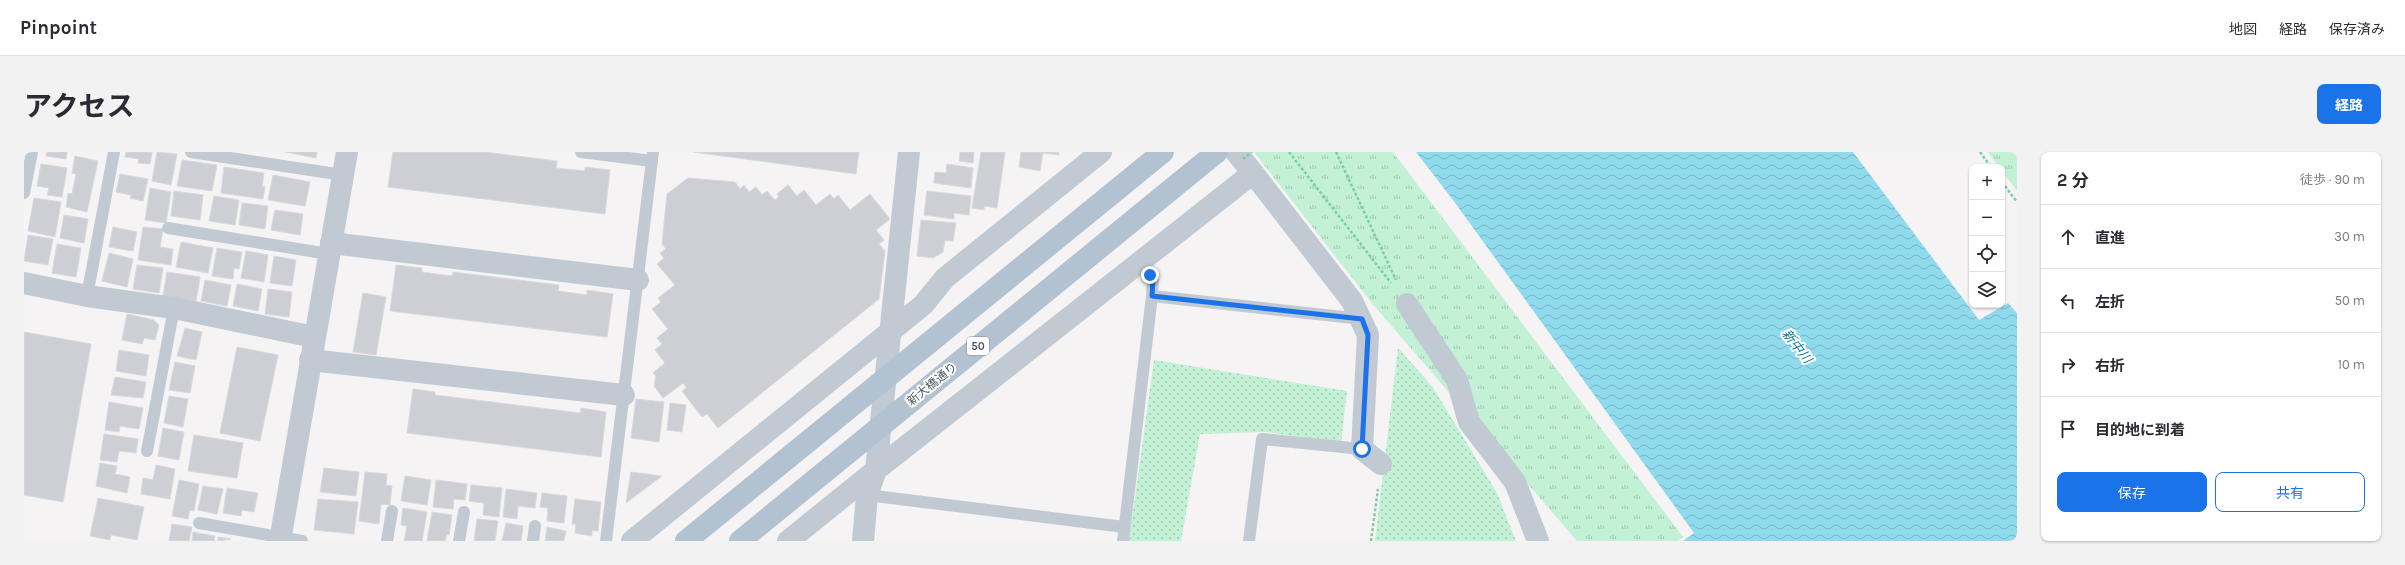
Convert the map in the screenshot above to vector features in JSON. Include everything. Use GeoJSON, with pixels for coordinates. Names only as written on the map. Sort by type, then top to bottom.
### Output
{"type":"FeatureCollection","features":[{"type":"Feature","properties":{"kind":"main road"},"geometry":{"type":"LineString","coordinates":[[686,541],[1163,152]]}},
{"type":"Feature","properties":{"kind":"main road","name":"新大橋通り"},"geometry":{"type":"LineString","coordinates":[[740,541],[1216,152]]}},
{"type":"Feature","properties":{"kind":"street"},"geometry":{"type":"LineString","coordinates":[[280,539],[314,337],[348,152]]}},
{"type":"Feature","properties":{"kind":"street"},"geometry":{"type":"LineString","coordinates":[[863,541],[867,495],[876,470],[909,152]]}},
{"type":"Feature","properties":{"kind":"street"},"geometry":{"type":"LineString","coordinates":[[632,541],[890,333],[923,305],[945,278],[1101,152]]}},
{"type":"Feature","properties":{"kind":"street"},"geometry":{"type":"LineString","coordinates":[[1236,152],[1352,301],[1362,319],[1368,335],[1362,449],[1381,464]]}},
{"type":"Feature","properties":{"kind":"street"},"geometry":{"type":"LineString","coordinates":[[788,541],[1253,173]]}},
{"type":"Feature","properties":{"kind":"street"},"geometry":{"type":"LineString","coordinates":[[330,249],[638,280]]}},
{"type":"Feature","properties":{"kind":"street"},"geometry":{"type":"LineString","coordinates":[[24,283],[87,296],[174,308],[314,337]]}},
{"type":"Feature","properties":{"kind":"street"},"geometry":{"type":"LineString","coordinates":[[1407,304],[1457,380],[1469,422],[1515,482],[1538,541]]}},
{"type":"Feature","properties":{"kind":"street"},"geometry":{"type":"LineString","coordinates":[[310,360],[624,395]]}},
{"type":"Feature","properties":{"kind":"lane"},"geometry":{"type":"LineString","coordinates":[[24,193],[32,152]]}},
{"type":"Feature","properties":{"kind":"lane"},"geometry":{"type":"LineString","coordinates":[[87,296],[114,152]]}},
{"type":"Feature","properties":{"kind":"lane"},"geometry":{"type":"LineString","coordinates":[[191,152],[343,175]]}},
{"type":"Feature","properties":{"kind":"lane"},"geometry":{"type":"LineString","coordinates":[[581,152],[653,157],[606,541]]}},
{"type":"Feature","properties":{"kind":"lane"},"geometry":{"type":"LineString","coordinates":[[168,228],[330,249]]}},
{"type":"Feature","properties":{"kind":"lane"},"geometry":{"type":"LineString","coordinates":[[1123,541],[1152,296],[1153,279],[1141,263]]}},
{"type":"Feature","properties":{"kind":"lane"},"geometry":{"type":"LineString","coordinates":[[1152,296],[1362,319]]}},
{"type":"Feature","properties":{"kind":"lane"},"geometry":{"type":"LineString","coordinates":[[147,451],[174,308]]}},
{"type":"Feature","properties":{"kind":"lane"},"geometry":{"type":"LineString","coordinates":[[1249,541],[1262,439],[1362,449]]}},
{"type":"Feature","properties":{"kind":"lane"},"geometry":{"type":"LineString","coordinates":[[867,495],[1124,526]]}},
{"type":"Feature","properties":{"kind":"lane"},"geometry":{"type":"LineString","coordinates":[[387,541],[392,511]]}},
{"type":"Feature","properties":{"kind":"lane"},"geometry":{"type":"LineString","coordinates":[[459,541],[464,512]]}},
{"type":"Feature","properties":{"kind":"lane"},"geometry":{"type":"LineString","coordinates":[[199,523],[280,539],[302,541]]}},
{"type":"Feature","properties":{"kind":"lane"},"geometry":{"type":"LineString","coordinates":[[533,541],[536,526]]}},
{"type":"Feature","properties":{"kind":"path"},"geometry":{"type":"LineString","coordinates":[[1289,152],[1407,304]]}},
{"type":"Feature","properties":{"kind":"path"},"geometry":{"type":"LineString","coordinates":[[1336,152],[1407,304]]}},
{"type":"Feature","properties":{"kind":"path"},"geometry":{"type":"LineString","coordinates":[[1980,152],[1989,164]]}},
{"type":"Feature","properties":{"kind":"path"},"geometry":{"type":"LineString","coordinates":[[2005,186],[2017,202]]}},
{"type":"Feature","properties":{"kind":"green space"},"geometry":{"type":"Polygon","coordinates":[[[1254,152],[1393,152],[1683,537],[1678,541],[1577,541],[1371,302],[1254,152]]]}},
{"type":"Feature","properties":{"kind":"green space"},"geometry":{"type":"Polygon","coordinates":[[[1988,152],[2017,152],[2017,191],[2005,175],[2005,164],[1997,164],[1988,152]]]}},
{"type":"Feature","properties":{"kind":"green space"},"geometry":{"type":"Polygon","coordinates":[[[1398,348],[1432,386],[1497,493],[1516,541],[1375,541],[1398,348]]]}},
{"type":"Feature","properties":{"kind":"green space"},"geometry":{"type":"Polygon","coordinates":[[[1154,360],[1347,391],[1341,443],[1267,432],[1200,434],[1181,541],[1129,541],[1154,360]]]}},
{"type":"Feature","properties":{"kind":"water","name":"新中川"},"geometry":{"type":"Polygon","coordinates":[[[1416,152],[1853,152],[1979,320],[1999,308],[2005,308],[2005,305],[2008,303],[2017,313],[2017,541],[1683,541],[1694,533],[1453,200],[1416,152]]]}},
{"type":"Feature","properties":{"kind":"building"},"geometry":{"type":"Polygon","coordinates":[[[47,152],[67,152],[66,159],[46,156],[47,152]]]}},
{"type":"Feature","properties":{"kind":"building"},"geometry":{"type":"Polygon","coordinates":[[[126,152],[152,152],[150,164],[138,163],[139,159],[125,157],[126,152]]]}},
{"type":"Feature","properties":{"kind":"building"},"geometry":{"type":"Polygon","coordinates":[[[157,152],[177,154],[171,185],[152,181],[157,152]]]}},
{"type":"Feature","properties":{"kind":"building"},"geometry":{"type":"Polygon","coordinates":[[[285,152],[317,152],[316,158],[285,152]]]}},
{"type":"Feature","properties":{"kind":"building"},"geometry":{"type":"Polygon","coordinates":[[[393,152],[484,152],[557,161],[556,168],[585,171],[585,167],[610,170],[605,214],[388,187],[393,152]]]}},
{"type":"Feature","properties":{"kind":"building"},"geometry":{"type":"Polygon","coordinates":[[[693,152],[859,152],[856,174],[693,152]]]}},
{"type":"Feature","properties":{"kind":"building"},"geometry":{"type":"Polygon","coordinates":[[[960,152],[974,152],[973,163],[959,161],[960,152]]]}},
{"type":"Feature","properties":{"kind":"building"},"geometry":{"type":"Polygon","coordinates":[[[981,152],[1005,152],[997,208],[984,206],[984,210],[972,208],[981,152]]]}},
{"type":"Feature","properties":{"kind":"building"},"geometry":{"type":"Polygon","coordinates":[[[1021,152],[1059,152],[1059,155],[1043,153],[1040,171],[1019,167],[1021,152]]]}},
{"type":"Feature","properties":{"kind":"building"},"geometry":{"type":"Polygon","coordinates":[[[75,156],[98,161],[87,212],[66,207],[68,193],[72,194],[76,174],[72,173],[75,156]]]}},
{"type":"Feature","properties":{"kind":"building"},"geometry":{"type":"Polygon","coordinates":[[[182,160],[217,165],[212,191],[177,186],[182,160]]]}},
{"type":"Feature","properties":{"kind":"building"},"geometry":{"type":"Polygon","coordinates":[[[41,164],[67,168],[62,197],[47,195],[49,188],[37,186],[41,164]]]}},
{"type":"Feature","properties":{"kind":"building"},"geometry":{"type":"Polygon","coordinates":[[[947,164],[973,168],[971,188],[934,183],[935,172],[946,173],[947,164]]]}},
{"type":"Feature","properties":{"kind":"building"},"geometry":{"type":"Polygon","coordinates":[[[224,167],[264,173],[262,186],[265,187],[263,199],[221,193],[224,167]]]}},
{"type":"Feature","properties":{"kind":"building"},"geometry":{"type":"Polygon","coordinates":[[[120,174],[148,179],[143,201],[130,198],[131,195],[116,192],[120,174]]]}},
{"type":"Feature","properties":{"kind":"building"},"geometry":{"type":"Polygon","coordinates":[[[273,175],[310,182],[305,206],[268,200],[273,175]]]}},
{"type":"Feature","properties":{"kind":"building"},"geometry":{"type":"Polygon","coordinates":[[[688,178],[735,182],[740,189],[744,185],[749,192],[756,187],[762,195],[767,191],[775,200],[779,197],[777,194],[788,185],[797,196],[804,190],[816,205],[830,194],[834,199],[838,195],[850,210],[870,194],[890,219],[876,230],[884,240],[879,244],[885,251],[879,299],[718,428],[707,414],[702,417],[682,391],[687,388],[683,383],[663,398],[654,386],[656,376],[653,373],[665,363],[655,350],[662,344],[657,338],[668,329],[652,309],[661,302],[658,298],[675,285],[657,264],[664,258],[660,253],[666,249],[662,244],[667,194],[688,178]]]}},
{"type":"Feature","properties":{"kind":"building"},"geometry":{"type":"Polygon","coordinates":[[[150,188],[171,192],[166,223],[145,220],[150,188]]]}},
{"type":"Feature","properties":{"kind":"building"},"geometry":{"type":"Polygon","coordinates":[[[174,191],[203,195],[200,220],[171,216],[174,191]]]}},
{"type":"Feature","properties":{"kind":"building"},"geometry":{"type":"Polygon","coordinates":[[[927,191],[971,196],[969,215],[954,213],[954,219],[924,215],[927,191]]]}},
{"type":"Feature","properties":{"kind":"building"},"geometry":{"type":"Polygon","coordinates":[[[214,196],[239,200],[235,225],[209,221],[214,196]]]}},
{"type":"Feature","properties":{"kind":"building"},"geometry":{"type":"Polygon","coordinates":[[[34,198],[61,202],[55,237],[28,231],[34,198]]]}},
{"type":"Feature","properties":{"kind":"building"},"geometry":{"type":"Polygon","coordinates":[[[242,203],[268,206],[265,229],[239,225],[242,203]]]}},
{"type":"Feature","properties":{"kind":"building"},"geometry":{"type":"Polygon","coordinates":[[[275,210],[303,214],[300,235],[271,230],[275,210]]]}},
{"type":"Feature","properties":{"kind":"building"},"geometry":{"type":"Polygon","coordinates":[[[64,215],[88,219],[84,243],[60,238],[64,215]]]}},
{"type":"Feature","properties":{"kind":"building"},"geometry":{"type":"Polygon","coordinates":[[[921,220],[956,223],[953,241],[945,240],[943,252],[933,258],[917,256],[921,220]]]}},
{"type":"Feature","properties":{"kind":"building"},"geometry":{"type":"Polygon","coordinates":[[[113,227],[137,232],[133,251],[109,247],[113,227]]]}},
{"type":"Feature","properties":{"kind":"building"},"geometry":{"type":"Polygon","coordinates":[[[143,227],[163,229],[160,247],[173,249],[171,265],[138,260],[143,227]]]}},
{"type":"Feature","properties":{"kind":"building"},"geometry":{"type":"Polygon","coordinates":[[[28,235],[53,239],[48,265],[24,261],[28,235]]]}},
{"type":"Feature","properties":{"kind":"building"},"geometry":{"type":"Polygon","coordinates":[[[181,242],[213,248],[208,273],[176,267],[181,242]]]}},
{"type":"Feature","properties":{"kind":"building"},"geometry":{"type":"Polygon","coordinates":[[[57,244],[81,248],[76,277],[52,273],[57,244]]]}},
{"type":"Feature","properties":{"kind":"building"},"geometry":{"type":"Polygon","coordinates":[[[217,248],[242,252],[239,269],[234,268],[233,279],[212,276],[217,248]]]}},
{"type":"Feature","properties":{"kind":"building"},"geometry":{"type":"Polygon","coordinates":[[[246,251],[268,255],[264,282],[241,278],[246,251]]]}},
{"type":"Feature","properties":{"kind":"building"},"geometry":{"type":"Polygon","coordinates":[[[109,253],[133,259],[127,287],[102,281],[109,253]]]}},
{"type":"Feature","properties":{"kind":"building"},"geometry":{"type":"Polygon","coordinates":[[[274,256],[296,260],[292,286],[270,283],[274,256]]]}},
{"type":"Feature","properties":{"kind":"building"},"geometry":{"type":"Polygon","coordinates":[[[137,265],[163,268],[159,293],[133,289],[137,265]]]}},
{"type":"Feature","properties":{"kind":"building"},"geometry":{"type":"Polygon","coordinates":[[[396,265],[422,268],[422,272],[452,276],[453,272],[559,285],[558,291],[587,295],[587,290],[613,294],[607,337],[390,311],[396,265]]]}},
{"type":"Feature","properties":{"kind":"building"},"geometry":{"type":"Polygon","coordinates":[[[167,272],[200,277],[196,301],[163,296],[167,272]]]}},
{"type":"Feature","properties":{"kind":"building"},"geometry":{"type":"Polygon","coordinates":[[[205,280],[231,285],[227,306],[201,301],[205,280]]]}},
{"type":"Feature","properties":{"kind":"building"},"geometry":{"type":"Polygon","coordinates":[[[237,284],[262,289],[258,311],[233,306],[237,284]]]}},
{"type":"Feature","properties":{"kind":"building"},"geometry":{"type":"Polygon","coordinates":[[[268,289],[292,292],[289,317],[265,314],[268,289]]]}},
{"type":"Feature","properties":{"kind":"building"},"geometry":{"type":"Polygon","coordinates":[[[363,293],[386,297],[376,355],[353,352],[363,293]]]}},
{"type":"Feature","properties":{"kind":"building"},"geometry":{"type":"Polygon","coordinates":[[[127,314],[154,320],[159,325],[155,340],[144,338],[142,344],[122,340],[127,314]]]}},
{"type":"Feature","properties":{"kind":"building"},"geometry":{"type":"Polygon","coordinates":[[[185,328],[202,332],[196,360],[177,356],[185,328]]]}},
{"type":"Feature","properties":{"kind":"building"},"geometry":{"type":"Polygon","coordinates":[[[24,332],[91,344],[63,502],[24,495],[24,332]]]}},
{"type":"Feature","properties":{"kind":"building"},"geometry":{"type":"Polygon","coordinates":[[[237,347],[278,355],[260,441],[220,433],[237,347]]]}},
{"type":"Feature","properties":{"kind":"building"},"geometry":{"type":"Polygon","coordinates":[[[119,350],[149,355],[146,376],[116,371],[119,350]]]}},
{"type":"Feature","properties":{"kind":"building"},"geometry":{"type":"Polygon","coordinates":[[[175,362],[195,366],[190,393],[169,390],[175,362]]]}},
{"type":"Feature","properties":{"kind":"building"},"geometry":{"type":"Polygon","coordinates":[[[115,377],[146,382],[143,398],[111,395],[115,377]]]}},
{"type":"Feature","properties":{"kind":"building"},"geometry":{"type":"Polygon","coordinates":[[[413,389],[435,392],[435,395],[580,413],[581,408],[606,412],[601,457],[407,433],[413,389]]]}},
{"type":"Feature","properties":{"kind":"building"},"geometry":{"type":"Polygon","coordinates":[[[169,396],[188,399],[183,427],[164,423],[169,396]]]}},
{"type":"Feature","properties":{"kind":"building"},"geometry":{"type":"Polygon","coordinates":[[[636,399],[664,402],[659,442],[631,438],[636,399]]]}},
{"type":"Feature","properties":{"kind":"building"},"geometry":{"type":"Polygon","coordinates":[[[109,402],[143,408],[139,429],[120,426],[119,432],[105,430],[109,402]]]}},
{"type":"Feature","properties":{"kind":"building"},"geometry":{"type":"Polygon","coordinates":[[[670,403],[686,405],[682,432],[667,430],[670,403]]]}},
{"type":"Feature","properties":{"kind":"building"},"geometry":{"type":"Polygon","coordinates":[[[163,428],[184,432],[179,460],[158,456],[163,428]]]}},
{"type":"Feature","properties":{"kind":"building"},"geometry":{"type":"Polygon","coordinates":[[[104,434],[138,439],[136,453],[119,451],[117,462],[100,460],[104,434]]]}},
{"type":"Feature","properties":{"kind":"building"},"geometry":{"type":"Polygon","coordinates":[[[194,435],[243,443],[237,478],[188,471],[194,435]]]}},
{"type":"Feature","properties":{"kind":"building"},"geometry":{"type":"Polygon","coordinates":[[[100,463],[117,466],[115,474],[130,477],[127,493],[96,486],[100,463]]]}},
{"type":"Feature","properties":{"kind":"building"},"geometry":{"type":"Polygon","coordinates":[[[156,465],[175,469],[170,499],[141,494],[143,478],[153,480],[156,465]]]}},
{"type":"Feature","properties":{"kind":"building"},"geometry":{"type":"Polygon","coordinates":[[[324,468],[359,472],[356,496],[320,492],[324,468]]]}},
{"type":"Feature","properties":{"kind":"building"},"geometry":{"type":"Polygon","coordinates":[[[365,472],[387,474],[386,485],[392,486],[390,505],[381,504],[379,524],[359,521],[365,472]]]}},
{"type":"Feature","properties":{"kind":"building"},"geometry":{"type":"Polygon","coordinates":[[[631,472],[662,476],[626,503],[631,472]]]}},
{"type":"Feature","properties":{"kind":"building"},"geometry":{"type":"Polygon","coordinates":[[[405,476],[431,480],[427,505],[401,501],[405,476]]]}},
{"type":"Feature","properties":{"kind":"building"},"geometry":{"type":"Polygon","coordinates":[[[179,480],[199,484],[194,511],[190,510],[188,519],[172,516],[179,480]]]}},
{"type":"Feature","properties":{"kind":"building"},"geometry":{"type":"Polygon","coordinates":[[[436,480],[467,484],[465,500],[454,499],[453,509],[433,507],[436,480]]]}},
{"type":"Feature","properties":{"kind":"building"},"geometry":{"type":"Polygon","coordinates":[[[471,485],[502,488],[499,517],[483,515],[484,503],[469,501],[471,485]]]}},
{"type":"Feature","properties":{"kind":"building"},"geometry":{"type":"Polygon","coordinates":[[[203,486],[223,489],[217,514],[198,510],[203,486]]]}},
{"type":"Feature","properties":{"kind":"building"},"geometry":{"type":"Polygon","coordinates":[[[227,488],[258,493],[254,512],[242,510],[241,516],[223,513],[227,488]]]}},
{"type":"Feature","properties":{"kind":"building"},"geometry":{"type":"Polygon","coordinates":[[[506,489],[537,493],[535,508],[518,506],[517,519],[503,517],[506,489]]]}},
{"type":"Feature","properties":{"kind":"building"},"geometry":{"type":"Polygon","coordinates":[[[542,493],[567,496],[564,523],[547,521],[548,508],[540,507],[542,493]]]}},
{"type":"Feature","properties":{"kind":"building"},"geometry":{"type":"Polygon","coordinates":[[[98,498],[144,507],[137,540],[111,535],[110,540],[90,536],[98,498]]]}},
{"type":"Feature","properties":{"kind":"building"},"geometry":{"type":"Polygon","coordinates":[[[318,499],[358,502],[354,534],[314,530],[318,499]]]}},
{"type":"Feature","properties":{"kind":"building"},"geometry":{"type":"Polygon","coordinates":[[[575,499],[601,502],[598,531],[592,530],[592,536],[575,533],[576,524],[572,524],[575,499]]]}},
{"type":"Feature","properties":{"kind":"building"},"geometry":{"type":"Polygon","coordinates":[[[403,508],[427,512],[422,541],[404,541],[407,526],[401,525],[403,508]]]}},
{"type":"Feature","properties":{"kind":"building"},"geometry":{"type":"Polygon","coordinates":[[[432,512],[452,515],[449,535],[447,534],[445,541],[427,541],[432,512]]]}},
{"type":"Feature","properties":{"kind":"building"},"geometry":{"type":"Polygon","coordinates":[[[477,519],[498,521],[495,541],[474,541],[477,519]]]}},
{"type":"Feature","properties":{"kind":"building"},"geometry":{"type":"Polygon","coordinates":[[[506,523],[523,526],[521,541],[502,541],[506,523]]]}},
{"type":"Feature","properties":{"kind":"building"},"geometry":{"type":"Polygon","coordinates":[[[172,524],[192,527],[189,541],[169,541],[172,524]]]}},
{"type":"Feature","properties":{"kind":"building"},"geometry":{"type":"Polygon","coordinates":[[[547,527],[566,531],[564,541],[545,541],[547,527]]]}},
{"type":"Feature","properties":{"kind":"building"},"geometry":{"type":"Polygon","coordinates":[[[193,532],[215,536],[214,541],[192,541],[193,532]]]}},
{"type":"Feature","properties":{"kind":"building"},"geometry":{"type":"Polygon","coordinates":[[[218,537],[231,539],[218,541],[218,537]]]}},
{"type":"Feature","properties":{"kind":"route"},"geometry":{"type":"LineString","coordinates":[[1150,275],[1153,279],[1152,296],[1362,319],[1368,335],[1362,449]]}}]}
